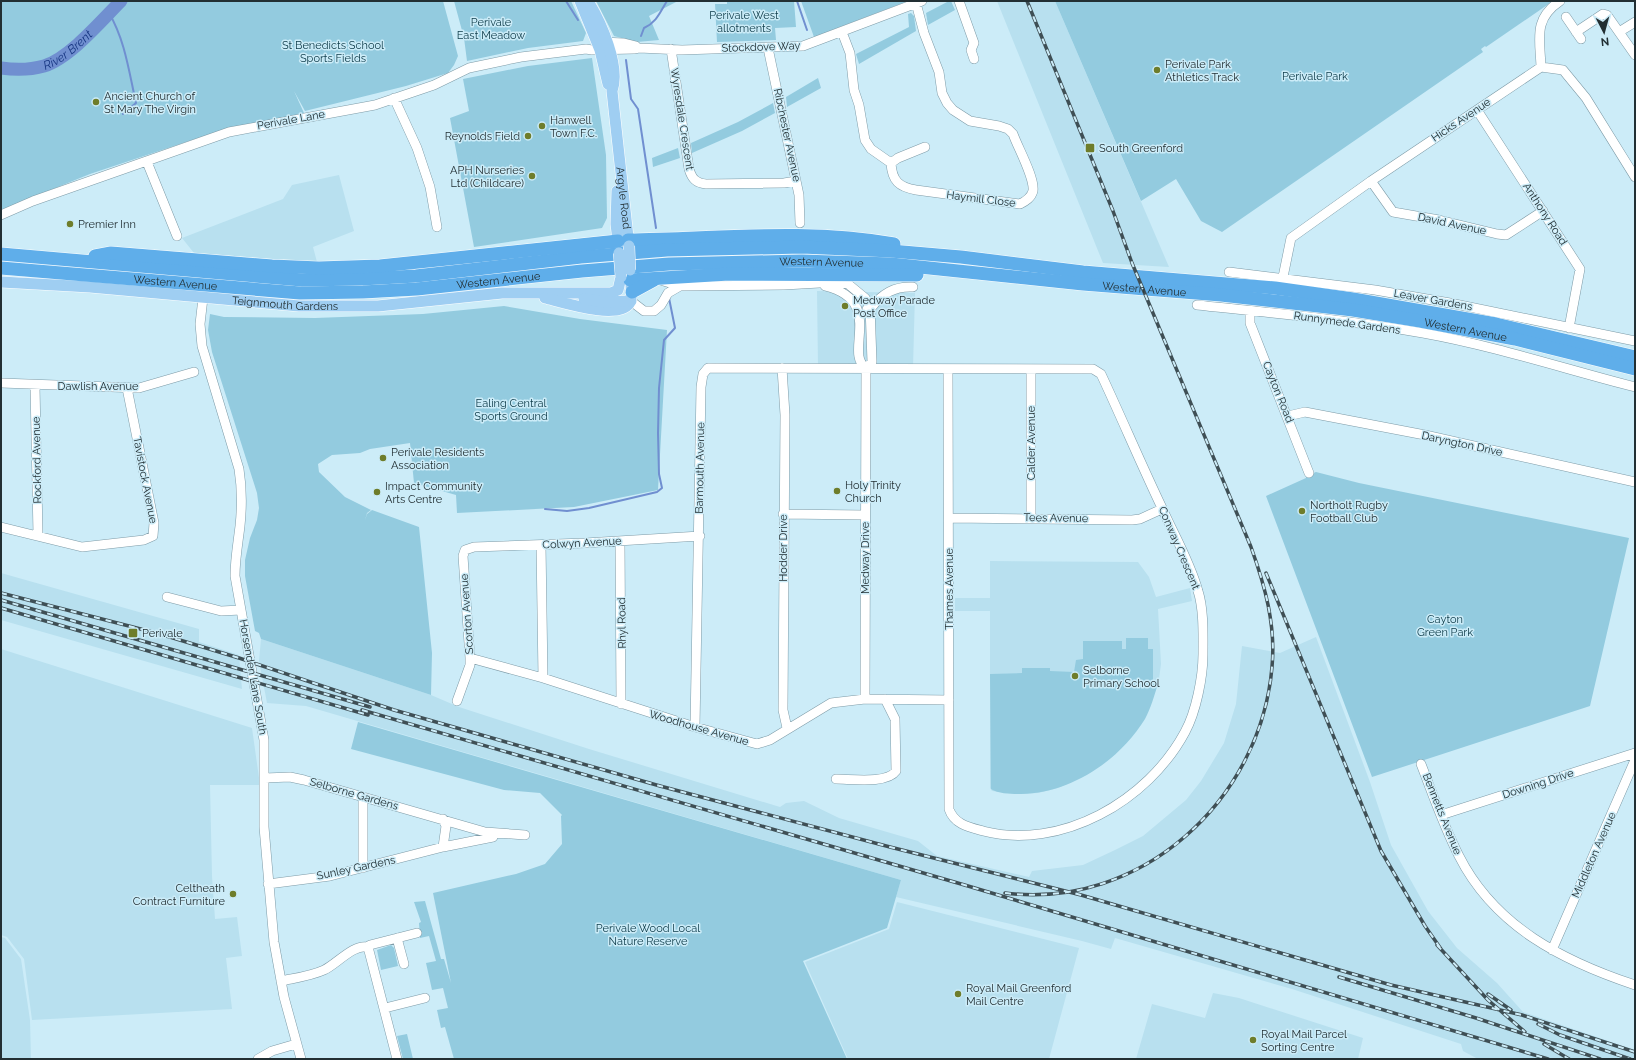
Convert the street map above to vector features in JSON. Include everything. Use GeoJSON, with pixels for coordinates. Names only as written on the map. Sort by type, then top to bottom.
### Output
{"type":"FeatureCollection","features":[{"type":"Feature","properties":{"kind":"highway"},"geometry":{"type":"LineString","coordinates":[[75,259],[111,253],[272,266],[319,268],[380,266],[623,244],[800,235],[869,240],[961,257]]}},
{"type":"Feature","properties":{"kind":"highway","name":"Western Avenue"},"geometry":{"type":"LineString","coordinates":[[1,254],[317,280],[416,276],[667,250],[741,247],[809,247],[891,251],[961,257],[1083,272],[1274,288],[1353,299],[1496,324]]}},
{"type":"Feature","properties":{"kind":"highway","name":"Western Avenue"},"geometry":{"type":"LineString","coordinates":[[1,268],[300,292],[363,292],[416,289],[590,270],[669,264],[742,261],[802,261],[891,264],[1083,284],[1278,300],[1420,321],[1515,340],[1635,369]]}},
{"type":"Feature","properties":{"kind":"highway"},"geometry":{"type":"LineString","coordinates":[[627,285],[655,279],[753,274],[932,275],[962,271]]}},
{"type":"Feature","properties":{"kind":"highway"},"geometry":{"type":"LineString","coordinates":[[1496,324],[1526,326],[1635,349]]}},
{"type":"Feature","properties":{"kind":"highway"},"geometry":{"type":"LineString","coordinates":[[1496,324],[1635,357]]}},
{"type":"Feature","properties":{"kind":"highway"},"geometry":{"type":"LineString","coordinates":[[1515,340],[1562,358],[1635,377]]}},
{"type":"Feature","properties":{"kind":"main road","name":"Argyle Road"},"geometry":{"type":"LineString","coordinates":[[580,1],[603,46]]}},
{"type":"Feature","properties":{"kind":"main road","name":"Argyle Road"},"geometry":{"type":"LineString","coordinates":[[588,1],[614,84],[612,91],[618,150],[623,244],[627,285]]}},
{"type":"Feature","properties":{"kind":"main road","name":"Teignmouth Gardens"},"geometry":{"type":"LineString","coordinates":[[1,282],[90,287],[299,306],[370,306],[502,293],[521,294]]}},
{"type":"Feature","properties":{"kind":"main road"},"geometry":{"type":"LineString","coordinates":[[521,294],[609,311],[623,309],[627,285]]}},
{"type":"Feature","properties":{"kind":"main road"},"geometry":{"type":"LineString","coordinates":[[550,294],[597,301],[627,285]]}},
{"type":"Feature","properties":{"kind":"main road"},"geometry":{"type":"LineString","coordinates":[[521,294],[611,293],[627,285]]}},
{"type":"Feature","properties":{"kind":"street"},"geometry":{"type":"LineString","coordinates":[[959,1],[974,43],[971,50],[974,59]]}},
{"type":"Feature","properties":{"kind":"street"},"geometry":{"type":"LineString","coordinates":[[1560,1],[1549,9],[1539,27],[1541,67],[1563,70],[1586,98],[1635,177]]}},
{"type":"Feature","properties":{"kind":"street","name":"Stockdove Way"},"geometry":{"type":"LineString","coordinates":[[603,46],[633,44],[639,48],[671,49],[768,48],[803,46],[919,2]]}},
{"type":"Feature","properties":{"kind":"street","name":"Haymill Close"},"geometry":{"type":"LineString","coordinates":[[891,163],[894,180],[906,188],[1011,204],[1020,204],[1029,199],[1033,192],[1033,183],[1013,134],[1008,129],[999,126],[970,121],[953,110],[947,102],[942,93],[939,72],[924,33],[919,2]]}},
{"type":"Feature","properties":{"kind":"street"},"geometry":{"type":"LineString","coordinates":[[1566,17],[1578,36],[1603,14],[1607,15],[1635,55]]}},
{"type":"Feature","properties":{"kind":"street"},"geometry":{"type":"LineString","coordinates":[[1619,32],[1635,22]]}},
{"type":"Feature","properties":{"kind":"street"},"geometry":{"type":"LineString","coordinates":[[842,32],[850,53],[854,90],[859,105],[865,140],[871,149],[891,163],[898,158],[925,147]]}},
{"type":"Feature","properties":{"kind":"street","name":"Perivale Lane"},"geometry":{"type":"LineString","coordinates":[[1,215],[33,202],[229,132],[282,121],[355,109],[434,85],[469,68],[521,57],[586,49],[591,44],[603,46]]}},
{"type":"Feature","properties":{"kind":"street","name":"Ribchester Avenue"},"geometry":{"type":"LineString","coordinates":[[768,48],[799,195],[800,223]]}},
{"type":"Feature","properties":{"kind":"street","name":"Wyresdale Crescent"},"geometry":{"type":"LineString","coordinates":[[671,49],[689,169],[693,179],[696,182],[706,184],[784,183],[796,181]]}},
{"type":"Feature","properties":{"kind":"street","name":"Hicks Avenue"},"geometry":{"type":"LineString","coordinates":[[1283,278],[1291,238],[1371,181],[1541,67]]}},
{"type":"Feature","properties":{"kind":"street"},"geometry":{"type":"LineString","coordinates":[[394,98],[417,148],[430,187],[437,228]]}},
{"type":"Feature","properties":{"kind":"street","name":"Anthony Road"},"geometry":{"type":"LineString","coordinates":[[1477,110],[1580,269],[1569,328]]}},
{"type":"Feature","properties":{"kind":"street"},"geometry":{"type":"LineString","coordinates":[[147,162],[177,236]]}},
{"type":"Feature","properties":{"kind":"street","name":"David Avenue"},"geometry":{"type":"LineString","coordinates":[[1371,181],[1393,212],[1439,220],[1497,234],[1506,235],[1543,211]]}},
{"type":"Feature","properties":{"kind":"street","name":"Leaver Gardens"},"geometry":{"type":"LineString","coordinates":[[1229,272],[1298,280],[1450,302],[1635,341]]}},
{"type":"Feature","properties":{"kind":"street"},"geometry":{"type":"LineString","coordinates":[[655,279],[680,286],[818,284],[837,282],[848,284],[865,298],[871,308],[872,362],[866,368],[860,362],[858,310],[847,294],[839,289],[818,284]]}},
{"type":"Feature","properties":{"kind":"street"},"geometry":{"type":"LineString","coordinates":[[627,285],[644,312],[654,311],[661,305],[668,293],[680,286]]}},
{"type":"Feature","properties":{"kind":"street"},"geometry":{"type":"LineString","coordinates":[[858,310],[871,308],[890,291],[898,287],[913,287]]}},
{"type":"Feature","properties":{"kind":"street","name":"Horsenden Lane South"},"geometry":{"type":"LineString","coordinates":[[203,298],[200,324],[202,346],[239,469],[241,483],[240,526],[235,560],[235,576],[262,724],[265,778],[264,827],[268,884],[281,981],[301,1059]]}},
{"type":"Feature","properties":{"kind":"street","name":"Runnymede Gardens"},"geometry":{"type":"LineString","coordinates":[[1197,305],[1250,310],[1423,333],[1490,348],[1635,387]]}},
{"type":"Feature","properties":{"kind":"street","name":"Cayton Road"},"geometry":{"type":"LineString","coordinates":[[1250,310],[1250,323],[1288,416],[1309,473]]}},
{"type":"Feature","properties":{"kind":"street","name":"Barmouth Avenue"},"geometry":{"type":"LineString","coordinates":[[695,728],[700,536],[699,479],[703,374],[708,368],[866,368]]}},
{"type":"Feature","properties":{"kind":"street","name":"Hodder Drive"},"geometry":{"type":"LineString","coordinates":[[782,368],[785,415],[783,514],[783,710],[787,728]]}},
{"type":"Feature","properties":{"kind":"street","name":"Conway Crescent"},"geometry":{"type":"LineString","coordinates":[[866,368],[1093,369],[1102,374],[1184,554],[1199,593],[1203,655],[1197,695],[1186,731],[1176,748],[1148,780],[1118,805],[1093,818],[1059,830],[1016,835],[992,833],[954,820],[949,809]]}},
{"type":"Feature","properties":{"kind":"street","name":"Medway Drive"},"geometry":{"type":"LineString","coordinates":[[866,368],[866,699]]}},
{"type":"Feature","properties":{"kind":"street","name":"Thames Avenue"},"geometry":{"type":"LineString","coordinates":[[948,369],[949,809]]}},
{"type":"Feature","properties":{"kind":"street","name":"Calder Avenue"},"geometry":{"type":"LineString","coordinates":[[1031,369],[1031,518]]}},
{"type":"Feature","properties":{"kind":"street","name":"Dawlish Avenue"},"geometry":{"type":"LineString","coordinates":[[1,383],[35,386],[140,388],[194,372]]}},
{"type":"Feature","properties":{"kind":"street","name":"Rockford Avenue"},"geometry":{"type":"LineString","coordinates":[[35,386],[38,535]]}},
{"type":"Feature","properties":{"kind":"street","name":"Tavistock Avenue"},"geometry":{"type":"LineString","coordinates":[[1,526],[82,547],[144,540],[153,536],[154,523],[127,388]]}},
{"type":"Feature","properties":{"kind":"street","name":"Daryngton Drive"},"geometry":{"type":"LineString","coordinates":[[1288,416],[1305,412],[1425,436],[1635,482]]}},
{"type":"Feature","properties":{"kind":"street","name":"Tees Avenue"},"geometry":{"type":"LineString","coordinates":[[948,518],[1132,520],[1140,519],[1162,508]]}},
{"type":"Feature","properties":{"kind":"street"},"geometry":{"type":"LineString","coordinates":[[783,514],[865,515]]}},
{"type":"Feature","properties":{"kind":"street","name":"Colwyn Avenue"},"geometry":{"type":"LineString","coordinates":[[465,550],[474,547],[541,545],[700,536]]}},
{"type":"Feature","properties":{"kind":"street","name":"Rhyl Road"},"geometry":{"type":"LineString","coordinates":[[620,541],[621,704]]}},
{"type":"Feature","properties":{"kind":"street"},"geometry":{"type":"LineString","coordinates":[[541,545],[543,678]]}},
{"type":"Feature","properties":{"kind":"street","name":"Scorton Avenue"},"geometry":{"type":"LineString","coordinates":[[457,701],[470,665],[463,556],[465,550]]}},
{"type":"Feature","properties":{"kind":"street"},"geometry":{"type":"LineString","coordinates":[[168,597],[221,611],[241,610]]}},
{"type":"Feature","properties":{"kind":"street","name":"Woodhouse Avenue"},"geometry":{"type":"LineString","coordinates":[[470,658],[543,678],[695,728],[757,744],[770,740],[831,702],[866,699],[949,700]]}},
{"type":"Feature","properties":{"kind":"street"},"geometry":{"type":"LineString","coordinates":[[836,779],[884,779],[893,776],[896,771],[896,719],[885,699]]}},
{"type":"Feature","properties":{"kind":"street","name":"Downing Drive"},"geometry":{"type":"LineString","coordinates":[[1441,815],[1635,753]]}},
{"type":"Feature","properties":{"kind":"street","name":"Middleton Avenue"},"geometry":{"type":"LineString","coordinates":[[1552,950],[1635,760]]}},
{"type":"Feature","properties":{"kind":"street","name":"Bennetts Avenue"},"geometry":{"type":"LineString","coordinates":[[1421,764],[1459,858],[1479,888],[1510,921],[1522,931],[1552,950],[1600,973],[1635,985]]}},
{"type":"Feature","properties":{"kind":"street","name":"Selborne Gardens"},"geometry":{"type":"LineString","coordinates":[[265,778],[290,777],[486,832],[525,835]]}},
{"type":"Feature","properties":{"kind":"street"},"geometry":{"type":"LineString","coordinates":[[363,797],[363,868]]}},
{"type":"Feature","properties":{"kind":"street"},"geometry":{"type":"LineString","coordinates":[[443,819],[446,826],[443,847]]}},
{"type":"Feature","properties":{"kind":"street","name":"Sunley Gardens"},"geometry":{"type":"LineString","coordinates":[[268,884],[330,876],[486,837],[525,835]]}},
{"type":"Feature","properties":{"kind":"street"},"geometry":{"type":"LineString","coordinates":[[281,981],[322,971],[352,951],[417,933]]}},
{"type":"Feature","properties":{"kind":"street"},"geometry":{"type":"LineString","coordinates":[[397,938],[404,964]]}},
{"type":"Feature","properties":{"kind":"street"},"geometry":{"type":"LineString","coordinates":[[368,947],[397,1059]]}},
{"type":"Feature","properties":{"kind":"street"},"geometry":{"type":"LineString","coordinates":[[385,1008],[425,998]]}},
{"type":"Feature","properties":{"kind":"street"},"geometry":{"type":"LineString","coordinates":[[258,1059],[272,1051],[296,1044]]}},
{"type":"Feature","properties":{"kind":"shaded area"},"geometry":{"type":"Polygon","coordinates":[[[997,1],[1055,1],[1169,267],[1103,263],[997,1]]]}},
{"type":"Feature","properties":{"kind":"shaded area"},"geometry":{"type":"Polygon","coordinates":[[[339,175],[354,231],[313,247],[317,262],[194,253],[182,238],[283,199],[292,185],[339,175]]]}},
{"type":"Feature","properties":{"kind":"shaded area"},"geometry":{"type":"Polygon","coordinates":[[[817,291],[915,293],[913,368],[818,367],[817,291]]]}},
{"type":"Feature","properties":{"kind":"shaded area","name":"Selborne Primary School"},"geometry":{"type":"Polygon","coordinates":[[[990,561],[1138,562],[1149,577],[1156,597],[1190,588],[1192,601],[1158,609],[1161,664],[1159,679],[1145,718],[1113,756],[1088,774],[1058,788],[1038,793],[1017,794],[992,791],[990,788],[990,611],[955,611],[955,598],[990,598],[990,561]]]}},
{"type":"Feature","properties":{"kind":"shaded area"},"geometry":{"type":"Polygon","coordinates":[[[1,573],[199,629],[199,642],[239,655],[242,689],[1,620],[1,573]]]}},
{"type":"Feature","properties":{"kind":"shaded area"},"geometry":{"type":"Polygon","coordinates":[[[1316,637],[1370,782],[1391,845],[1428,911],[1457,948],[1497,983],[1523,1012],[1635,1050],[1635,1059],[1478,1059],[1463,1051],[1461,1044],[1292,989],[1115,938],[1111,949],[896,897],[901,880],[306,706],[267,703],[259,661],[261,639],[431,695],[459,707],[589,749],[780,807],[786,803],[804,801],[839,818],[918,841],[937,856],[1029,877],[1032,871],[1083,865],[1143,836],[1186,800],[1201,781],[1224,743],[1236,704],[1242,646],[1280,653],[1316,637]]]}},
{"type":"Feature","properties":{"kind":"shaded area"},"geometry":{"type":"Polygon","coordinates":[[[1,649],[252,728],[260,785],[210,785],[212,876],[215,919],[237,917],[242,956],[226,958],[232,1009],[32,1020],[24,959],[7,937],[1,935],[1,649]]]}},
{"type":"Feature","properties":{"kind":"shaded area","name":"Royal Mail Greenford Mail Centre"},"geometry":{"type":"Polygon","coordinates":[[[897,902],[1079,948],[1049,1059],[848,1059],[805,962],[889,929],[897,902]]]}},
{"type":"Feature","properties":{"kind":"shaded area"},"geometry":{"type":"Polygon","coordinates":[[[1,937],[5,938],[21,959],[30,1020],[31,1059],[1,1059],[1,937]]]}},
{"type":"Feature","properties":{"kind":"shaded area"},"geometry":{"type":"Polygon","coordinates":[[[1213,993],[1239,998],[1363,1038],[1358,1059],[1136,1059],[1152,1004],[1205,1018],[1213,993]]]}},
{"type":"Feature","properties":{"kind":"green space","name":"St Benedicts School Sports Fields"},"geometry":{"type":"Polygon","coordinates":[[[1,1],[443,1],[458,56],[448,73],[406,86],[305,111],[294,91],[304,113],[201,137],[90,174],[1,210],[1,1]]]}},
{"type":"Feature","properties":{"kind":"green space","name":"Perivale East Meadow"},"geometry":{"type":"Polygon","coordinates":[[[454,1],[571,1],[586,33],[583,41],[528,48],[467,61],[464,38],[454,1]]]}},
{"type":"Feature","properties":{"kind":"green space"},"geometry":{"type":"Polygon","coordinates":[[[596,1],[678,1],[649,16],[659,40],[637,42],[614,36],[596,1]]]}},
{"type":"Feature","properties":{"kind":"green space","name":"Perivale West allotments"},"geometry":{"type":"Polygon","coordinates":[[[727,1],[794,1],[796,27],[775,28],[776,40],[717,42],[715,4],[727,4],[727,1]]]}},
{"type":"Feature","properties":{"kind":"green space"},"geometry":{"type":"Polygon","coordinates":[[[801,1],[908,1],[814,37],[801,1]]]}},
{"type":"Feature","properties":{"kind":"green space"},"geometry":{"type":"Polygon","coordinates":[[[951,1],[955,10],[928,25],[926,13],[951,1]]]}},
{"type":"Feature","properties":{"kind":"green space","name":"Perivale Park"},"geometry":{"type":"Polygon","coordinates":[[[1055,1],[1553,1],[1486,47],[1485,46],[1481,49],[1483,52],[1222,232],[1201,221],[1176,179],[1141,201],[1055,1]]]}},
{"type":"Feature","properties":{"kind":"green space"},"geometry":{"type":"Polygon","coordinates":[[[911,13],[914,16],[916,31],[859,64],[856,54],[909,27],[908,14],[911,13]]]}},
{"type":"Feature","properties":{"kind":"green space","name":"Reynolds Field"},"geometry":{"type":"Polygon","coordinates":[[[592,58],[606,155],[607,218],[602,228],[474,247],[450,118],[469,111],[463,79],[528,66],[592,58]]]}},
{"type":"Feature","properties":{"kind":"green space"},"geometry":{"type":"Polygon","coordinates":[[[818,78],[821,88],[787,107],[786,97],[818,78]]]}},
{"type":"Feature","properties":{"kind":"green space"},"geometry":{"type":"Polygon","coordinates":[[[773,103],[775,113],[742,131],[692,153],[691,143],[738,122],[773,103]]]}},
{"type":"Feature","properties":{"kind":"green space"},"geometry":{"type":"Polygon","coordinates":[[[678,148],[680,158],[653,167],[652,158],[678,148]]]}},
{"type":"Feature","properties":{"kind":"green space","name":"Ealing Central Sports Ground"},"geometry":{"type":"Polygon","coordinates":[[[504,306],[580,319],[667,330],[658,490],[574,507],[457,513],[456,495],[414,483],[410,443],[370,449],[360,453],[332,455],[318,464],[319,472],[345,497],[371,510],[367,513],[365,520],[367,514],[372,510],[419,527],[432,653],[431,695],[261,639],[259,633],[255,631],[245,576],[245,560],[259,508],[257,493],[212,352],[208,330],[210,314],[224,317],[315,318],[423,314],[504,306]]]}},
{"type":"Feature","properties":{"kind":"green space","name":"Cayton Green Park"},"geometry":{"type":"Polygon","coordinates":[[[1316,472],[1359,483],[1629,538],[1590,706],[1372,777],[1266,496],[1316,472]]]}},
{"type":"Feature","properties":{"kind":"green space"},"geometry":{"type":"Polygon","coordinates":[[[1126,638],[1148,638],[1148,649],[1153,649],[1153,684],[1158,684],[1145,719],[1122,748],[1108,761],[1092,772],[1058,788],[1021,794],[1002,793],[991,789],[990,674],[1022,673],[1022,668],[1050,668],[1050,671],[1074,672],[1076,660],[1083,659],[1083,641],[1122,641],[1122,649],[1126,649],[1126,638]]]}},
{"type":"Feature","properties":{"kind":"green space","name":"Perivale Wood Local Nature Reserve"},"geometry":{"type":"Polygon","coordinates":[[[358,722],[901,880],[887,928],[803,961],[847,1059],[454,1059],[445,1027],[441,1028],[437,1010],[448,1008],[443,988],[432,990],[426,963],[436,961],[429,936],[420,938],[419,923],[421,922],[414,902],[425,901],[441,959],[444,959],[451,983],[433,893],[516,874],[545,864],[562,844],[562,815],[540,793],[504,790],[351,749],[358,722]]]}},
{"type":"Feature","properties":{"kind":"green space"},"geometry":{"type":"Polygon","coordinates":[[[391,945],[394,948],[398,966],[381,970],[377,950],[391,945]]]}},
{"type":"Feature","properties":{"kind":"green space"},"geometry":{"type":"Polygon","coordinates":[[[407,1034],[413,1059],[403,1059],[397,1036],[407,1034]]]}},
{"type":"Feature","properties":{"kind":"waterway","name":"River Brent"},"geometry":{"type":"LineString","coordinates":[[1,68],[33,68],[54,62],[85,38],[121,1]]}},
{"type":"Feature","properties":{"kind":"waterway"},"geometry":{"type":"LineString","coordinates":[[566,1],[578,20]]}},
{"type":"Feature","properties":{"kind":"waterway"},"geometry":{"type":"LineString","coordinates":[[641,36],[644,28],[655,20],[667,1]]}},
{"type":"Feature","properties":{"kind":"waterway"},"geometry":{"type":"LineString","coordinates":[[797,1],[807,30]]}},
{"type":"Feature","properties":{"kind":"waterway"},"geometry":{"type":"LineString","coordinates":[[109,13],[123,45],[136,103],[123,114]]}},
{"type":"Feature","properties":{"kind":"waterway"},"geometry":{"type":"LineString","coordinates":[[626,60],[631,99],[638,109],[656,228]]}},
{"type":"Feature","properties":{"kind":"waterway"},"geometry":{"type":"LineString","coordinates":[[545,509],[567,511],[589,508],[657,492],[662,488],[659,474],[659,388],[664,340],[675,328],[669,298]]}},
{"type":"Feature","properties":{"kind":"railway"},"geometry":{"type":"LineString","coordinates":[[1005,893],[1055,894],[1103,884],[1146,864],[1185,836],[1219,801],[1245,761],[1263,716],[1272,667],[1273,651],[1271,621],[1265,591],[1251,547],[1132,263],[1113,211],[1027,1]]}},
{"type":"Feature","properties":{"kind":"railway"},"geometry":{"type":"LineString","coordinates":[[1266,573],[1381,851],[1425,926],[1441,949]]}},
{"type":"Feature","properties":{"kind":"railway"},"geometry":{"type":"LineString","coordinates":[[1,593],[160,634],[239,658],[394,710],[660,786],[890,847],[1081,895],[1391,985],[1522,1015],[1635,1052]]}},
{"type":"Feature","properties":{"kind":"railway"},"geometry":{"type":"LineString","coordinates":[[1,600],[370,707]]}},
{"type":"Feature","properties":{"kind":"railway"},"geometry":{"type":"LineString","coordinates":[[1,608],[368,715]]}},
{"type":"Feature","properties":{"kind":"railway"},"geometry":{"type":"LineString","coordinates":[[362,710],[968,886],[1548,1059]]}},
{"type":"Feature","properties":{"kind":"railway"},"geometry":{"type":"LineString","coordinates":[[1437,945],[1488,1000],[1525,1032]]}},
{"type":"Feature","properties":{"kind":"railway"},"geometry":{"type":"LineString","coordinates":[[1339,977],[1476,1018],[1600,1059]]}},
{"type":"Feature","properties":{"kind":"railway"},"geometry":{"type":"LineString","coordinates":[[1488,994],[1511,1010]]}},
{"type":"Feature","properties":{"kind":"railway"},"geometry":{"type":"LineString","coordinates":[[1538,1024],[1560,1035],[1630,1059]]}},
{"type":"Feature","properties":{"kind":"railway"},"geometry":{"type":"LineString","coordinates":[[1544,1044],[1569,1059]]}},
{"type":"Feature","properties":{"kind":"place","name":"Perivale Park Athletics Track"},"geometry":{"type":"Point","coordinates":[1157,70]}},
{"type":"Feature","properties":{"kind":"place","name":"Ancient Church of St Mary The Virgin"},"geometry":{"type":"Point","coordinates":[96,102]}},
{"type":"Feature","properties":{"kind":"place","name":"Hanwell Town F.C."},"geometry":{"type":"Point","coordinates":[542,126]}},
{"type":"Feature","properties":{"kind":"place","name":"Reynolds Field"},"geometry":{"type":"Point","coordinates":[528,136]}},
{"type":"Feature","properties":{"kind":"place","name":"South Greenford"},"geometry":{"type":"Point","coordinates":[1090,148]}},
{"type":"Feature","properties":{"kind":"place","name":"APH Nurseries Ltd (Childcare)"},"geometry":{"type":"Point","coordinates":[532,176]}},
{"type":"Feature","properties":{"kind":"place","name":"Premier Inn"},"geometry":{"type":"Point","coordinates":[70,224]}},
{"type":"Feature","properties":{"kind":"place","name":"Medway Parade Post Office"},"geometry":{"type":"Point","coordinates":[845,306]}},
{"type":"Feature","properties":{"kind":"place","name":"Perivale Residents Association"},"geometry":{"type":"Point","coordinates":[383,458]}},
{"type":"Feature","properties":{"kind":"place","name":"Holy Trinity Church"},"geometry":{"type":"Point","coordinates":[837,491]}},
{"type":"Feature","properties":{"kind":"place","name":"Impact Community Arts Centre"},"geometry":{"type":"Point","coordinates":[377,492]}},
{"type":"Feature","properties":{"kind":"place","name":"Northolt Rugby Football Club"},"geometry":{"type":"Point","coordinates":[1302,511]}},
{"type":"Feature","properties":{"kind":"place","name":"Perivale"},"geometry":{"type":"Point","coordinates":[133,633]}},
{"type":"Feature","properties":{"kind":"place","name":"Selborne Primary School"},"geometry":{"type":"Point","coordinates":[1075,676]}},
{"type":"Feature","properties":{"kind":"place","name":"Celtheath Contract Furniture"},"geometry":{"type":"Point","coordinates":[233,894]}},
{"type":"Feature","properties":{"kind":"place","name":"Royal Mail Greenford Mail Centre"},"geometry":{"type":"Point","coordinates":[958,994]}},
{"type":"Feature","properties":{"kind":"place","name":"Royal Mail Parcel Sorting Centre"},"geometry":{"type":"Point","coordinates":[1253,1040]}}]}
